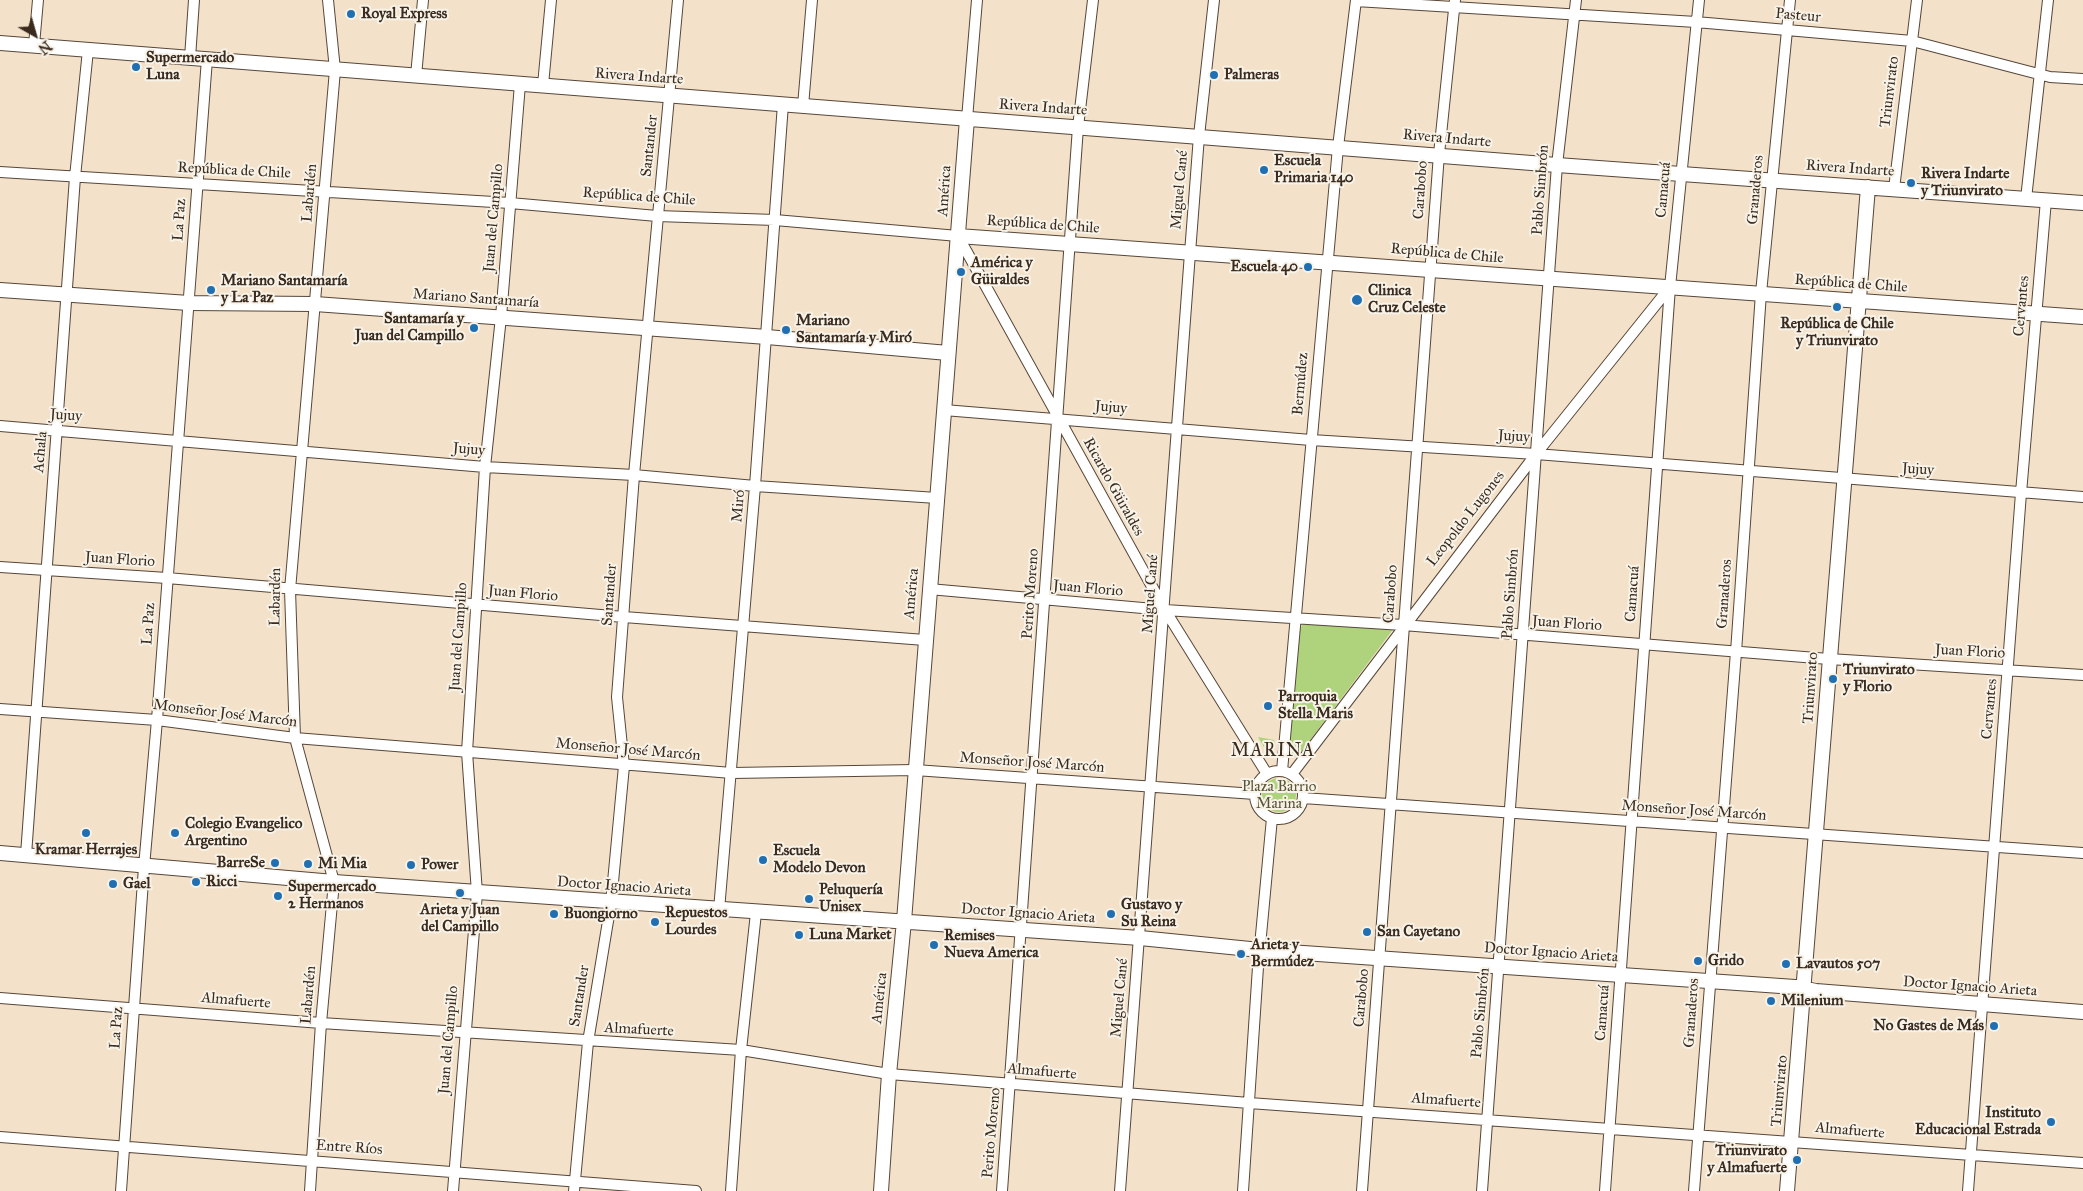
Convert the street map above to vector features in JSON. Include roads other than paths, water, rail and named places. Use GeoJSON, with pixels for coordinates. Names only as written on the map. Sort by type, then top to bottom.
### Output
{"type":"FeatureCollection","features":[{"type":"Feature","properties":{"kind":"street"},"geometry":{"type":"LineString","coordinates":[[34,46],[38,0]]}},
{"type":"Feature","properties":{"kind":"street"},"geometry":{"type":"LineString","coordinates":[[190,58],[194,0]]}},
{"type":"Feature","properties":{"kind":"street","name":"Labardén"},"geometry":{"type":"LineString","coordinates":[[310,1191],[321,1023],[334,882],[295,738],[290,590],[335,70],[328,0]]}},
{"type":"Feature","properties":{"kind":"street"},"geometry":{"type":"LineString","coordinates":[[416,76],[423,0]]}},
{"type":"Feature","properties":{"kind":"street"},"geometry":{"type":"LineString","coordinates":[[543,85],[551,0]]}},
{"type":"Feature","properties":{"kind":"street","name":"Santander"},"geometry":{"type":"LineString","coordinates":[[575,1186],[588,1042],[611,903],[624,766],[618,697],[634,475],[678,0]]}},
{"type":"Feature","properties":{"kind":"street"},"geometry":{"type":"LineString","coordinates":[[803,106],[812,0]]}},
{"type":"Feature","properties":{"kind":"street","name":"América"},"geometry":{"type":"LineString","coordinates":[[881,1191],[977,0]]}},
{"type":"Feature","properties":{"kind":"street","name":"Perito Moreno"},"geometry":{"type":"LineString","coordinates":[[1002,1191],[1078,127],[1093,0]]}},
{"type":"Feature","properties":{"kind":"street","name":"Miguel Cané"},"geometry":{"type":"LineString","coordinates":[[1120,1191],[1199,136],[1214,0]]}},
{"type":"Feature","properties":{"kind":"street","name":"Pasteur"},"geometry":{"type":"LineString","coordinates":[[1356,0],[1454,3],[1912,41],[2039,75],[2083,79]]}},
{"type":"Feature","properties":{"kind":"street","name":"Bermúdez"},"geometry":{"type":"LineString","coordinates":[[1286,772],[1296,618],[1311,440],[1338,147],[1356,0]]}},
{"type":"Feature","properties":{"kind":"street","name":"Pablo Simbrón"},"geometry":{"type":"LineString","coordinates":[[1482,1191],[1557,165],[1576,0]]}},
{"type":"Feature","properties":{"kind":"street","name":"Camacuá"},"geometry":{"type":"LineString","coordinates":[[1605,1191],[1670,287],[1680,173],[1699,0]]}},
{"type":"Feature","properties":{"kind":"street","name":"Granaderos"},"geometry":{"type":"LineString","coordinates":[[1694,1191],[1736,652],[1761,293],[1790,0]]}},
{"type":"Feature","properties":{"kind":"street","name":"Triunvirato"},"geometry":{"type":"LineString","coordinates":[[1894,189],[1917,0]]}},
{"type":"Feature","properties":{"kind":"street"},"geometry":{"type":"LineString","coordinates":[[2026,199],[2048,0]]}},
{"type":"Feature","properties":{"kind":"street","name":"Carabobo"},"geometry":{"type":"LineString","coordinates":[[1362,1191],[1438,154],[1454,3]]}},
{"type":"Feature","properties":{"kind":"street","name":"Rivera Indarte"},"geometry":{"type":"LineString","coordinates":[[0,42],[335,70],[1438,154],[1557,165],[2083,203]]}},
{"type":"Feature","properties":{"kind":"street","name":"Achala"},"geometry":{"type":"LineString","coordinates":[[26,855],[75,177],[88,50]]}},
{"type":"Feature","properties":{"kind":"street","name":"La Paz"},"geometry":{"type":"LineString","coordinates":[[121,1191],[133,1008],[179,440],[207,59]]}},
{"type":"Feature","properties":{"kind":"street","name":"Juan del Campillo"},"geometry":{"type":"LineString","coordinates":[[453,1191],[464,1031],[477,892],[467,752],[486,467],[501,317],[520,84]]}},
{"type":"Feature","properties":{"kind":"street","name":"Miró"},"geometry":{"type":"LineString","coordinates":[[719,910],[732,773],[767,337],[783,104]]}},
{"type":"Feature","properties":{"kind":"street","name":"República de Chile"},"geometry":{"type":"LineString","coordinates":[[0,172],[198,186],[510,203],[658,216],[775,220],[958,236],[1070,242],[1190,253],[1328,261],[2083,318]]}},
{"type":"Feature","properties":{"kind":"street","name":"Triunvirato"},"geometry":{"type":"LineString","coordinates":[[1787,1191],[1805,990],[1829,659],[1868,187]]}},
{"type":"Feature","properties":{"kind":"street","name":"Cervantes"},"geometry":{"type":"LineString","coordinates":[[1968,1191],[2021,492],[2046,200]]}},
{"type":"Feature","properties":{"kind":"street","name":"Ricardo Güiraldes"},"geometry":{"type":"LineString","coordinates":[[958,236],[1165,610],[1267,774]]}},
{"type":"Feature","properties":{"kind":"street","name":"Leopoldo Lugones"},"geometry":{"type":"LineString","coordinates":[[1286,772],[1670,287]]}},
{"type":"Feature","properties":{"kind":"street","name":"Mariano Santamaría"},"geometry":{"type":"LineString","coordinates":[[0,290],[189,303],[315,304],[767,337],[948,353]]}},
{"type":"Feature","properties":{"kind":"street","name":"Jujuy"},"geometry":{"type":"LineString","coordinates":[[944,410],[1311,440],[1418,445],[1844,480],[2083,497]]}},
{"type":"Feature","properties":{"kind":"street","name":"Jujuy"},"geometry":{"type":"LineString","coordinates":[[0,426],[486,467],[634,475],[755,486],[937,498]]}},
{"type":"Feature","properties":{"kind":"street","name":"Juan Florio"},"geometry":{"type":"LineString","coordinates":[[0,567],[167,578],[624,618],[925,640]]}},
{"type":"Feature","properties":{"kind":"street","name":"Juan Florio"},"geometry":{"type":"LineString","coordinates":[[929,589],[1165,610],[1404,625],[1829,659],[2083,675]]}},
{"type":"Feature","properties":{"kind":"street","name":"Monseñor José Marcón"},"geometry":{"type":"LineString","coordinates":[[0,709],[157,720],[295,738],[624,766],[732,773],[914,770],[1255,794]]}},
{"type":"Feature","properties":{"kind":"street"},"geometry":{"type":"LineString","coordinates":[[1286,772],[1302,786],[1303,798],[1295,813],[1288,818],[1272,818],[1258,808],[1255,794],[1258,783],[1267,774],[1286,772]]}},
{"type":"Feature","properties":{"kind":"street","name":"Monseñor José Marcón"},"geometry":{"type":"LineString","coordinates":[[1303,798],[2083,853]]}},
{"type":"Feature","properties":{"kind":"street"},"geometry":{"type":"LineString","coordinates":[[1243,1191],[1260,950],[1272,818]]}},
{"type":"Feature","properties":{"kind":"street","name":"Doctor Ignacio Arieta"},"geometry":{"type":"LineString","coordinates":[[0,854],[611,903],[904,921],[1140,938],[1260,950],[1795,987],[1805,990],[2083,1012]]}},
{"type":"Feature","properties":{"kind":"street"},"geometry":{"type":"LineString","coordinates":[[732,1191],[741,1050],[756,913]]}},
{"type":"Feature","properties":{"kind":"street","name":"Almafuerte"},"geometry":{"type":"LineString","coordinates":[[0,998],[321,1023],[464,1031],[588,1042],[741,1050],[889,1074],[1249,1104],[1610,1128],[2083,1163]]}},
{"type":"Feature","properties":{"kind":"street","name":"Entre Ríos"},"geometry":{"type":"LineString","coordinates":[[0,1137],[124,1148],[454,1171],[575,1186],[696,1191]]}},
{"type":"Feature","properties":{"kind":"place","name":"Royal Express"},"geometry":{"type":"Point","coordinates":[351,14]}},
{"type":"Feature","properties":{"kind":"place","name":"Supermercado Luna"},"geometry":{"type":"Point","coordinates":[136,67]}},
{"type":"Feature","properties":{"kind":"place","name":"Palmeras"},"geometry":{"type":"Point","coordinates":[1214,75]}},
{"type":"Feature","properties":{"kind":"place","name":"Escuela Primaria 140"},"geometry":{"type":"Point","coordinates":[1264,170]}},
{"type":"Feature","properties":{"kind":"place","name":"Rivera Indarte y Triunvirato"},"geometry":{"type":"Point","coordinates":[1911,183]}},
{"type":"Feature","properties":{"kind":"place","name":"Escuela 40"},"geometry":{"type":"Point","coordinates":[1308,267]}},
{"type":"Feature","properties":{"kind":"place","name":"América y Güiraldes"},"geometry":{"type":"Point","coordinates":[961,272]}},
{"type":"Feature","properties":{"kind":"place","name":"Mariano Santamaría y La Paz"},"geometry":{"type":"Point","coordinates":[211,290]}},
{"type":"Feature","properties":{"kind":"place","name":"Clinica Cruz Celeste"},"geometry":{"type":"Point","coordinates":[1357,300]}},
{"type":"Feature","properties":{"kind":"place","name":"República de Chile y Triunvirato"},"geometry":{"type":"Point","coordinates":[1837,307]}},
{"type":"Feature","properties":{"kind":"place","name":"Santamaría y Juan del Campillo"},"geometry":{"type":"Point","coordinates":[474,328]}},
{"type":"Feature","properties":{"kind":"place","name":"Mariano Santamaría y Miró"},"geometry":{"type":"Point","coordinates":[786,330]}},
{"type":"Feature","properties":{"kind":"place","name":"Triunvirato y Florio"},"geometry":{"type":"Point","coordinates":[1833,679]}},
{"type":"Feature","properties":{"kind":"place","name":"Parroquia Stella Maris"},"geometry":{"type":"Point","coordinates":[1268,706]}},
{"type":"Feature","properties":{"kind":"place","name":"Kramar Herrajes"},"geometry":{"type":"Point","coordinates":[86,833]}},
{"type":"Feature","properties":{"kind":"place","name":"Colegio Evangelico Argentino"},"geometry":{"type":"Point","coordinates":[175,833]}},
{"type":"Feature","properties":{"kind":"place","name":"Escuela Modelo Devon"},"geometry":{"type":"Point","coordinates":[763,860]}},
{"type":"Feature","properties":{"kind":"place","name":"BarreSe"},"geometry":{"type":"Point","coordinates":[275,863]}},
{"type":"Feature","properties":{"kind":"place","name":"Mi Mia"},"geometry":{"type":"Point","coordinates":[308,864]}},
{"type":"Feature","properties":{"kind":"place","name":"Power"},"geometry":{"type":"Point","coordinates":[411,865]}},
{"type":"Feature","properties":{"kind":"place","name":"Ricci"},"geometry":{"type":"Point","coordinates":[196,882]}},
{"type":"Feature","properties":{"kind":"place","name":"Gael"},"geometry":{"type":"Point","coordinates":[113,884]}},
{"type":"Feature","properties":{"kind":"place","name":"Arieta y Juan del Campillo"},"geometry":{"type":"Point","coordinates":[460,893]}},
{"type":"Feature","properties":{"kind":"place","name":"Supermercado 2 Hermanos"},"geometry":{"type":"Point","coordinates":[278,896]}},
{"type":"Feature","properties":{"kind":"place","name":"Peluquería Unisex"},"geometry":{"type":"Point","coordinates":[809,899]}},
{"type":"Feature","properties":{"kind":"place","name":"Buongiorno"},"geometry":{"type":"Point","coordinates":[554,914]}},
{"type":"Feature","properties":{"kind":"place","name":"Gustavo y Su Reina"},"geometry":{"type":"Point","coordinates":[1111,914]}},
{"type":"Feature","properties":{"kind":"place","name":"Repuestos Lourdes"},"geometry":{"type":"Point","coordinates":[655,922]}},
{"type":"Feature","properties":{"kind":"place","name":"San Cayetano"},"geometry":{"type":"Point","coordinates":[1367,932]}},
{"type":"Feature","properties":{"kind":"place","name":"Luna Market"},"geometry":{"type":"Point","coordinates":[799,935]}},
{"type":"Feature","properties":{"kind":"place","name":"Remises Nueva America"},"geometry":{"type":"Point","coordinates":[934,945]}},
{"type":"Feature","properties":{"kind":"place","name":"Arieta y Bermúdez"},"geometry":{"type":"Point","coordinates":[1241,954]}},
{"type":"Feature","properties":{"kind":"place","name":"Grido"},"geometry":{"type":"Point","coordinates":[1698,961]}},
{"type":"Feature","properties":{"kind":"place","name":"Lavautos 507"},"geometry":{"type":"Point","coordinates":[1786,964]}},
{"type":"Feature","properties":{"kind":"place","name":"Milenium"},"geometry":{"type":"Point","coordinates":[1771,1001]}},
{"type":"Feature","properties":{"kind":"place","name":"No Gastes de Más"},"geometry":{"type":"Point","coordinates":[1994,1026]}},
{"type":"Feature","properties":{"kind":"place","name":"Instituto Educacional Estrada"},"geometry":{"type":"Point","coordinates":[2051,1122]}},
{"type":"Feature","properties":{"kind":"place","name":"Triunvirato y Almafuerte"},"geometry":{"type":"Point","coordinates":[1797,1160]}},
{"type":"Feature","properties":{"kind":"district","name":"MARINA"},"geometry":{"type":"Point","coordinates":[1273,752]}},
{"type":"Feature","properties":{"kind":"park label","name":"Plaza Barrio Marina"},"geometry":{"type":"Point","coordinates":[1279,796]}}]}
